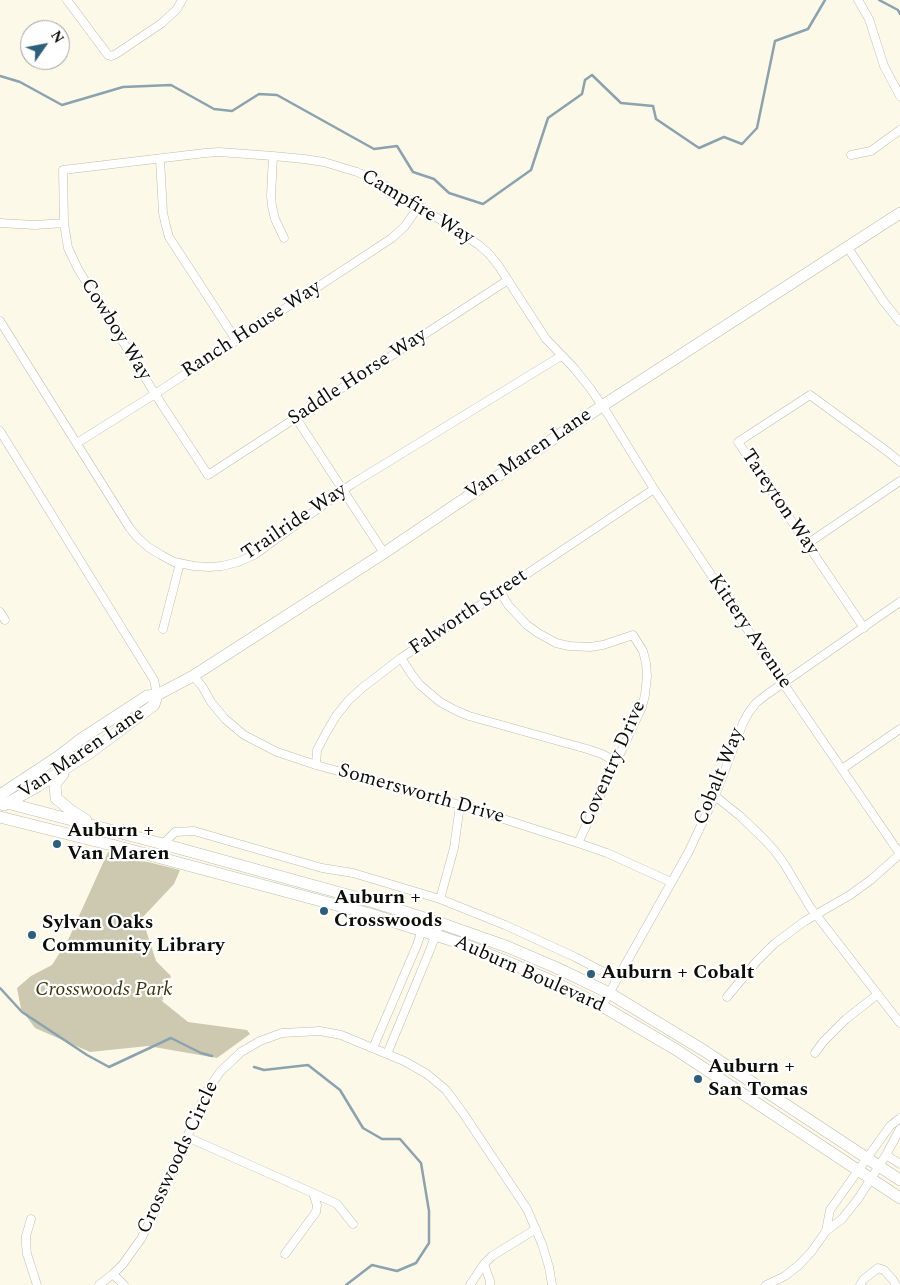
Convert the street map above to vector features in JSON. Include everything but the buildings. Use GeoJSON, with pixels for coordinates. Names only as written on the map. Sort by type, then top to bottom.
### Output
{"type":"FeatureCollection","features":[{"type":"Feature","properties":{"kind":"main road","name":"Van Maren Lane"},"geometry":{"type":"LineString","coordinates":[[2,802],[80,739],[147,696],[157,695],[193,676],[384,553],[602,406],[900,213]]}},
{"type":"Feature","properties":{"kind":"main road","name":"Van Maren Lane"},"geometry":{"type":"LineString","coordinates":[[2,802],[68,767],[88,754],[154,705],[157,695]]}},
{"type":"Feature","properties":{"kind":"main road"},"geometry":{"type":"LineString","coordinates":[[88,754],[88,747],[110,730],[111,720]]}},
{"type":"Feature","properties":{"kind":"main road"},"geometry":{"type":"LineString","coordinates":[[68,767],[55,784],[56,798],[70,810],[96,826]]}},
{"type":"Feature","properties":{"kind":"main road","name":"Auburn Boulevard"},"geometry":{"type":"LineString","coordinates":[[2,802],[373,902],[440,923],[557,968],[609,993],[703,1050],[900,1180]]}},
{"type":"Feature","properties":{"kind":"main road","name":"Auburn Boulevard"},"geometry":{"type":"LineString","coordinates":[[0,816],[370,914],[463,944],[517,966],[602,1006],[675,1049],[900,1198]]}},
{"type":"Feature","properties":{"kind":"street"},"geometry":{"type":"LineString","coordinates":[[67,0],[108,55],[111,56],[162,23],[173,13],[182,0]]}},
{"type":"Feature","properties":{"kind":"street"},"geometry":{"type":"LineString","coordinates":[[858,0],[870,19],[884,66],[900,96]]}},
{"type":"Feature","properties":{"kind":"street"},"geometry":{"type":"LineString","coordinates":[[852,155],[871,151],[900,130]]}},
{"type":"Feature","properties":{"kind":"street","name":"Campfire Way"},"geometry":{"type":"LineString","coordinates":[[63,170],[218,152],[304,158],[342,166],[373,179],[480,245],[508,280],[546,339],[574,368],[602,406]]}},
{"type":"Feature","properties":{"kind":"street"},"geometry":{"type":"LineString","coordinates":[[273,156],[272,206],[275,219],[284,238]]}},
{"type":"Feature","properties":{"kind":"street"},"geometry":{"type":"LineString","coordinates":[[160,159],[163,213],[169,236],[236,340]]}},
{"type":"Feature","properties":{"kind":"street","name":"Cowboy Way"},"geometry":{"type":"LineString","coordinates":[[63,170],[64,223],[68,248],[78,269],[155,394],[208,475]]}},
{"type":"Feature","properties":{"kind":"street","name":"Ranch House Way"},"geometry":{"type":"LineString","coordinates":[[77,443],[392,238],[405,226],[419,206]]}},
{"type":"Feature","properties":{"kind":"street"},"geometry":{"type":"LineString","coordinates":[[0,223],[35,225],[64,223]]}},
{"type":"Feature","properties":{"kind":"street"},"geometry":{"type":"LineString","coordinates":[[848,248],[884,302],[900,322]]}},
{"type":"Feature","properties":{"kind":"street","name":"Saddle Horse Way"},"geometry":{"type":"LineString","coordinates":[[208,475],[508,280]]}},
{"type":"Feature","properties":{"kind":"street","name":"Trailride Way"},"geometry":{"type":"LineString","coordinates":[[0,321],[137,537],[161,556],[180,563],[209,567],[238,562],[254,555],[344,490],[561,356]]}},
{"type":"Feature","properties":{"kind":"street","name":"Tareyton Way"},"geometry":{"type":"LineString","coordinates":[[864,628],[738,442],[810,396],[900,462]]}},
{"type":"Feature","properties":{"kind":"street","name":"Kittery Avenue"},"geometry":{"type":"LineString","coordinates":[[602,406],[654,489],[783,683],[900,854]]}},
{"type":"Feature","properties":{"kind":"street"},"geometry":{"type":"LineString","coordinates":[[296,418],[384,553]]}},
{"type":"Feature","properties":{"kind":"street"},"geometry":{"type":"LineString","coordinates":[[0,431],[154,680],[157,695]]}},
{"type":"Feature","properties":{"kind":"street"},"geometry":{"type":"LineString","coordinates":[[807,544],[900,481]]}},
{"type":"Feature","properties":{"kind":"street","name":"Falworth Street"},"geometry":{"type":"LineString","coordinates":[[316,765],[317,750],[326,733],[342,709],[362,688],[401,658],[654,489]]}},
{"type":"Feature","properties":{"kind":"street"},"geometry":{"type":"LineString","coordinates":[[162,629],[180,563]]}},
{"type":"Feature","properties":{"kind":"street","name":"Coventry Drive"},"geometry":{"type":"LineString","coordinates":[[500,592],[514,611],[528,625],[556,643],[590,647],[634,635],[646,663],[647,682],[642,707],[578,843]]}},
{"type":"Feature","properties":{"kind":"street","name":"Cobalt Way"},"geometry":{"type":"LineString","coordinates":[[602,1006],[688,852],[749,712],[766,695],[900,602]]}},
{"type":"Feature","properties":{"kind":"street"},"geometry":{"type":"LineString","coordinates":[[0,612],[5,620]]}},
{"type":"Feature","properties":{"kind":"street"},"geometry":{"type":"LineString","coordinates":[[401,658],[420,685],[440,702],[457,711],[587,749],[602,754],[616,762]]}},
{"type":"Feature","properties":{"kind":"street","name":"Somersworth Drive"},"geometry":{"type":"LineString","coordinates":[[193,676],[225,719],[244,735],[276,752],[460,805],[578,843],[608,853],[671,882]]}},
{"type":"Feature","properties":{"kind":"street"},"geometry":{"type":"LineString","coordinates":[[842,769],[900,729]]}},
{"type":"Feature","properties":{"kind":"street"},"geometry":{"type":"LineString","coordinates":[[714,796],[740,816],[775,851],[810,907],[900,1023]]}},
{"type":"Feature","properties":{"kind":"street"},"geometry":{"type":"LineString","coordinates":[[440,899],[454,848],[460,805]]}},
{"type":"Feature","properties":{"kind":"street"},"geometry":{"type":"LineString","coordinates":[[163,844],[175,832],[194,832],[322,868],[353,873],[440,899],[505,925],[575,957],[617,979]]}},
{"type":"Feature","properties":{"kind":"street"},"geometry":{"type":"LineString","coordinates":[[727,997],[774,944],[817,914],[850,896],[900,854]]}},
{"type":"Feature","properties":{"kind":"street"},"geometry":{"type":"LineString","coordinates":[[373,1048],[417,945],[426,918]]}},
{"type":"Feature","properties":{"kind":"street"},"geometry":{"type":"LineString","coordinates":[[387,1054],[440,923]]}},
{"type":"Feature","properties":{"kind":"street"},"geometry":{"type":"LineString","coordinates":[[815,1053],[846,1019],[878,994]]}},
{"type":"Feature","properties":{"kind":"street","name":"Crosswoods Circle"},"geometry":{"type":"LineString","coordinates":[[99,1285],[113,1274],[133,1252],[145,1232],[214,1079],[241,1052],[260,1041],[282,1034],[320,1031],[341,1036],[404,1061],[427,1074],[446,1090],[527,1209],[549,1268],[552,1285]]}},
{"type":"Feature","properties":{"kind":"street"},"geometry":{"type":"LineString","coordinates":[[826,1231],[830,1210],[890,1126],[900,1118]]}},
{"type":"Feature","properties":{"kind":"street"},"geometry":{"type":"LineString","coordinates":[[766,1285],[785,1276],[799,1265],[812,1252],[826,1231],[842,1219],[858,1199],[900,1129]]}},
{"type":"Feature","properties":{"kind":"street"},"geometry":{"type":"LineString","coordinates":[[187,1137],[337,1204],[353,1224]]}},
{"type":"Feature","properties":{"kind":"street"},"geometry":{"type":"LineString","coordinates":[[886,1155],[900,1164]]}},
{"type":"Feature","properties":{"kind":"street"},"geometry":{"type":"LineString","coordinates":[[285,1254],[316,1212],[317,1205],[313,1193]]}},
{"type":"Feature","properties":{"kind":"street"},"geometry":{"type":"LineString","coordinates":[[31,1219],[26,1236],[26,1245],[27,1254],[38,1285]]}},
{"type":"Feature","properties":{"kind":"street"},"geometry":{"type":"LineString","coordinates":[[470,1285],[484,1264],[492,1256],[536,1229]]}},
{"type":"Feature","properties":{"kind":"street"},"geometry":{"type":"LineString","coordinates":[[484,1264],[490,1285]]}},
{"type":"Feature","properties":{"kind":"street"},"geometry":{"type":"LineString","coordinates":[[860,1285],[864,1279],[878,1268],[884,1270],[894,1280],[896,1285]]}},
{"type":"Feature","properties":{"kind":"street"},"geometry":{"type":"LineString","coordinates":[[113,1274],[124,1285]]}},
{"type":"Feature","properties":{"kind":"green space","name":"Crosswoods Park"},"geometry":{"type":"Polygon","coordinates":[[[108,852],[180,870],[174,884],[142,918],[156,961],[171,976],[162,1001],[188,1022],[247,1030],[250,1034],[217,1058],[148,1046],[90,1052],[35,1028],[21,1009],[17,988],[31,976],[52,965],[69,938],[108,852]]]}},
{"type":"Feature","properties":{"kind":"waterway"},"geometry":{"type":"LineString","coordinates":[[0,76],[20,82],[62,105],[123,87],[171,85],[214,109],[232,111],[259,94],[277,95],[374,149],[397,146],[413,172],[434,179],[449,193],[483,204],[531,170],[548,118],[582,94],[585,80],[592,75],[621,103],[653,106],[656,119],[699,148],[724,137],[742,144],[757,128],[775,41],[808,29],[825,0]]}},
{"type":"Feature","properties":{"kind":"waterway"},"geometry":{"type":"LineString","coordinates":[[879,0],[898,10],[900,14]]}},
{"type":"Feature","properties":{"kind":"waterway"},"geometry":{"type":"LineString","coordinates":[[0,988],[22,1012],[87,1055],[109,1067],[171,1038],[201,1053],[212,1056]]}},
{"type":"Feature","properties":{"kind":"waterway"},"geometry":{"type":"LineString","coordinates":[[254,1067],[264,1070],[308,1065],[340,1090],[363,1128],[382,1139],[400,1139],[421,1163],[429,1211],[429,1243],[416,1263],[397,1271],[372,1265],[346,1285]]}},
{"type":"Feature","properties":{"kind":"place","name":"Auburn + Van Maren"},"geometry":{"type":"Point","coordinates":[57,844]}},
{"type":"Feature","properties":{"kind":"place","name":"Auburn + Crosswoods"},"geometry":{"type":"Point","coordinates":[324,911]}},
{"type":"Feature","properties":{"kind":"place","name":"Sylvan Oaks Community Library"},"geometry":{"type":"Point","coordinates":[32,935]}},
{"type":"Feature","properties":{"kind":"place","name":"Auburn + Cobalt"},"geometry":{"type":"Point","coordinates":[591,974]}},
{"type":"Feature","properties":{"kind":"place","name":"Auburn + San Tomas"},"geometry":{"type":"Point","coordinates":[698,1079]}}]}
